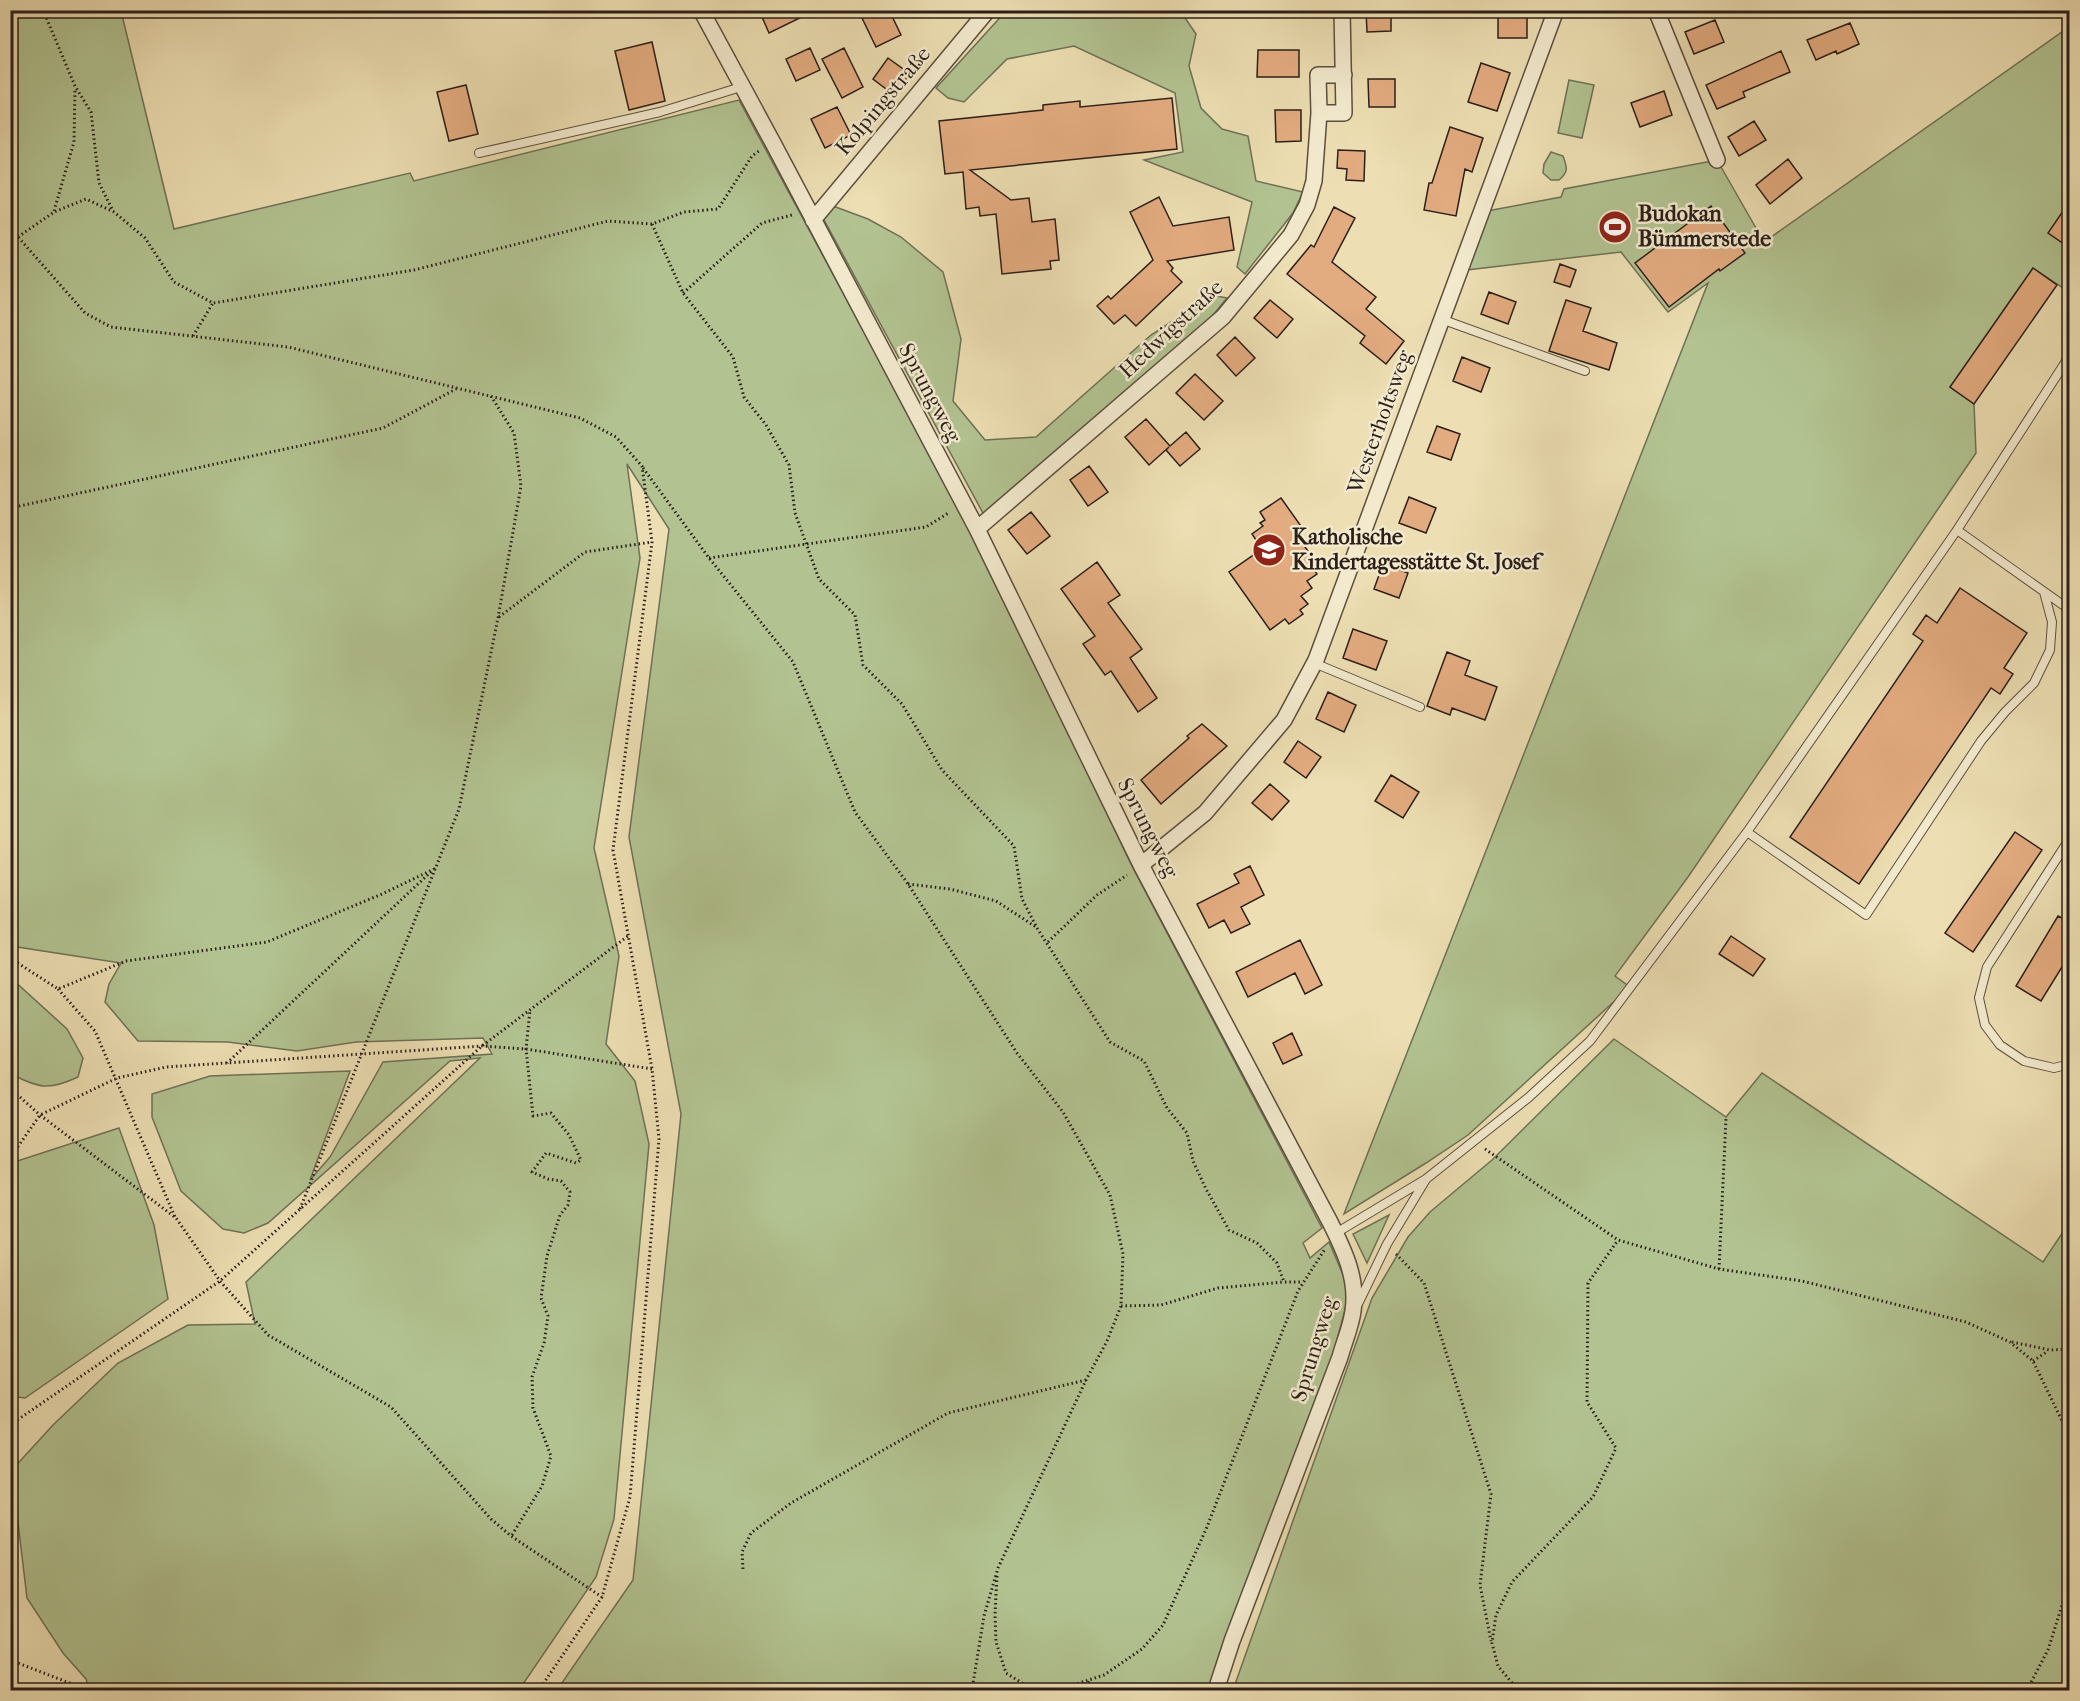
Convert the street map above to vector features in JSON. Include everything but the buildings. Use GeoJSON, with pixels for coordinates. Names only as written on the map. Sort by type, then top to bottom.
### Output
{"type":"FeatureCollection","features":[{"type":"Feature","properties":{"kind":"street","name":"Sprungweg"},"geometry":{"type":"LineString","coordinates":[[701,10],[977,529],[1141,865],[1337,1237],[1351,1269],[1355,1291],[1353,1314],[1216,1690]]}},
{"type":"Feature","properties":{"kind":"street","name":"Kolpingstraße"},"geometry":{"type":"LineString","coordinates":[[809,213],[988,10]]}},
{"type":"Feature","properties":{"kind":"street"},"geometry":{"type":"LineString","coordinates":[[1319,113],[1344,113],[1342,10]]}},
{"type":"Feature","properties":{"kind":"street","name":"Westerholtsweg"},"geometry":{"type":"LineString","coordinates":[[1141,865],[1205,813],[1284,720],[1314,663],[1556,10]]}},
{"type":"Feature","properties":{"kind":"street"},"geometry":{"type":"LineString","coordinates":[[1656,10],[1717,160]]}},
{"type":"Feature","properties":{"kind":"street","name":"Hedwigstraße"},"geometry":{"type":"LineString","coordinates":[[977,529],[1223,317],[1291,235],[1308,205],[1314,181],[1319,113],[1318,75],[1344,75]]}},
{"type":"Feature","properties":{"kind":"lane"},"geometry":{"type":"LineString","coordinates":[[479,153],[660,112],[741,87]]}},
{"type":"Feature","properties":{"kind":"lane"},"geometry":{"type":"LineString","coordinates":[[1441,320],[1585,371]]}},
{"type":"Feature","properties":{"kind":"lane"},"geometry":{"type":"LineString","coordinates":[[1337,1237],[1426,1179],[1475,1142],[1528,1098],[1590,1041],[1747,832],[1957,530],[2070,355]]}},
{"type":"Feature","properties":{"kind":"lane"},"geometry":{"type":"LineString","coordinates":[[1957,530],[2070,610]]}},
{"type":"Feature","properties":{"kind":"lane"},"geometry":{"type":"LineString","coordinates":[[1747,832],[1866,915],[1981,741],[2034,683],[2050,650],[2052,622],[2044,592]]}},
{"type":"Feature","properties":{"kind":"lane"},"geometry":{"type":"LineString","coordinates":[[1314,663],[1420,707]]}},
{"type":"Feature","properties":{"kind":"lane"},"geometry":{"type":"LineString","coordinates":[[2070,838],[1987,967],[1979,998],[1985,1025],[2000,1045],[2024,1061],[2054,1068],[2070,1064]]}},
{"type":"Feature","properties":{"kind":"lane"},"geometry":{"type":"LineString","coordinates":[[1353,1314],[1387,1244],[1426,1179]]}},
{"type":"Feature","properties":{"kind":"path"},"geometry":{"type":"LineString","coordinates":[[43,10],[75,86],[91,112],[99,183],[114,212]]}},
{"type":"Feature","properties":{"kind":"path"},"geometry":{"type":"LineString","coordinates":[[54,212],[74,142],[75,86]]}},
{"type":"Feature","properties":{"kind":"path"},"geometry":{"type":"LineString","coordinates":[[18,237],[54,212],[86,199],[114,212],[145,238],[174,282],[213,303],[414,270],[608,220],[652,224],[684,212],[718,209],[752,156],[773,143]]}},
{"type":"Feature","properties":{"kind":"path"},"geometry":{"type":"LineString","coordinates":[[683,293],[762,223],[809,213]]}},
{"type":"Feature","properties":{"kind":"path"},"geometry":{"type":"LineString","coordinates":[[652,224],[683,293],[733,357],[744,397],[766,425],[789,465],[795,513],[819,579],[855,615],[863,665],[902,704],[942,770],[1014,846],[1022,899],[1037,928],[1110,1042],[1144,1060],[1167,1108],[1186,1133],[1193,1161],[1229,1230],[1257,1243],[1276,1263],[1284,1282]]}},
{"type":"Feature","properties":{"kind":"path"},"geometry":{"type":"LineString","coordinates":[[10,234],[18,237],[85,313],[111,327],[288,347],[580,418],[616,437],[642,466],[709,558],[793,662],[855,812],[908,884],[1017,1053],[1063,1112],[1110,1195],[1123,1254],[1120,1306],[1107,1341],[1086,1380],[998,1568],[984,1616],[972,1690]]}},
{"type":"Feature","properties":{"kind":"path"},"geometry":{"type":"LineString","coordinates":[[193,336],[213,303]]}},
{"type":"Feature","properties":{"kind":"path"},"geometry":{"type":"LineString","coordinates":[[10,508],[383,428],[458,388]]}},
{"type":"Feature","properties":{"kind":"path"},"geometry":{"type":"LineString","coordinates":[[300,1209],[459,809],[498,618],[521,486],[514,433],[491,396]]}},
{"type":"Feature","properties":{"kind":"path"},"geometry":{"type":"LineString","coordinates":[[539,1690],[602,1597],[630,1497],[659,1139],[652,1069],[613,850],[652,543],[642,466]]}},
{"type":"Feature","properties":{"kind":"path"},"geometry":{"type":"LineString","coordinates":[[709,558],[926,527],[963,504]]}},
{"type":"Feature","properties":{"kind":"path"},"geometry":{"type":"LineString","coordinates":[[498,618],[585,552],[652,543]]}},
{"type":"Feature","properties":{"kind":"path"},"geometry":{"type":"LineString","coordinates":[[1048,942],[1097,895],[1141,865]]}},
{"type":"Feature","properties":{"kind":"path"},"geometry":{"type":"LineString","coordinates":[[58,988],[126,961],[267,942],[382,894],[434,869]]}},
{"type":"Feature","properties":{"kind":"path"},"geometry":{"type":"LineString","coordinates":[[227,1063],[434,869]]}},
{"type":"Feature","properties":{"kind":"path"},"geometry":{"type":"LineString","coordinates":[[908,884],[950,889],[996,901],[1037,928]]}},
{"type":"Feature","properties":{"kind":"path"},"geometry":{"type":"LineString","coordinates":[[10,1425],[220,1281],[482,1046],[628,936]]}},
{"type":"Feature","properties":{"kind":"path"},"geometry":{"type":"LineString","coordinates":[[10,958],[58,988],[96,1031],[176,1218],[220,1281],[268,1335],[391,1407],[491,1519],[512,1536],[602,1597]]}},
{"type":"Feature","properties":{"kind":"path"},"geometry":{"type":"LineString","coordinates":[[512,1536],[542,1486],[551,1456],[533,1408],[532,1377],[544,1344],[548,1316],[541,1298],[547,1256],[560,1215],[568,1205],[570,1192],[561,1181],[548,1179],[532,1172],[546,1153],[576,1163],[581,1160],[569,1135],[551,1113],[533,1116],[526,1049],[530,1010]]}},
{"type":"Feature","properties":{"kind":"path"},"geometry":{"type":"LineString","coordinates":[[10,1158],[40,1114],[117,1078],[166,1067],[482,1046],[526,1049],[652,1069]]}},
{"type":"Feature","properties":{"kind":"path"},"geometry":{"type":"LineString","coordinates":[[10,1088],[40,1114],[176,1218]]}},
{"type":"Feature","properties":{"kind":"path"},"geometry":{"type":"LineString","coordinates":[[1719,1269],[1726,1118]]}},
{"type":"Feature","properties":{"kind":"path"},"geometry":{"type":"LineString","coordinates":[[1475,1142],[1618,1240],[1719,1269],[1813,1283],[1966,1322],[2010,1342],[2050,1350],[2070,1348]]}},
{"type":"Feature","properties":{"kind":"path"},"geometry":{"type":"LineString","coordinates":[[1072,1690],[1104,1675],[1142,1649],[1163,1625],[1207,1527],[1302,1282],[1325,1248],[1337,1237]]}},
{"type":"Feature","properties":{"kind":"path"},"geometry":{"type":"LineString","coordinates":[[1492,1642],[1496,1615],[1512,1582],[1593,1497],[1616,1448],[1587,1402],[1588,1283],[1618,1240]]}},
{"type":"Feature","properties":{"kind":"path"},"geometry":{"type":"LineString","coordinates":[[1387,1244],[1424,1283],[1491,1494],[1480,1585],[1498,1666],[1518,1690]]}},
{"type":"Feature","properties":{"kind":"path"},"geometry":{"type":"LineString","coordinates":[[1120,1306],[1161,1305],[1218,1288],[1302,1282]]}},
{"type":"Feature","properties":{"kind":"path"},"geometry":{"type":"LineString","coordinates":[[2010,1342],[2033,1360],[2070,1440]]}},
{"type":"Feature","properties":{"kind":"path"},"geometry":{"type":"LineString","coordinates":[[2033,1360],[2050,1350]]}},
{"type":"Feature","properties":{"kind":"path"},"geometry":{"type":"LineString","coordinates":[[743,1569],[742,1552],[751,1533],[791,1503],[948,1413],[1086,1380]]}},
{"type":"Feature","properties":{"kind":"path"},"geometry":{"type":"LineString","coordinates":[[998,1568],[996,1642],[1006,1673],[1030,1688],[1059,1689],[1104,1675]]}},
{"type":"Feature","properties":{"kind":"path"},"geometry":{"type":"LineString","coordinates":[[10,1570],[14,1616],[10,1642]]}},
{"type":"Feature","properties":{"kind":"path"},"geometry":{"type":"LineString","coordinates":[[2027,1690],[2048,1650],[2070,1580]]}},
{"type":"Feature","properties":{"kind":"path"},"geometry":{"type":"LineString","coordinates":[[10,1660],[80,1687],[80,1690]]}},
{"type":"Feature","properties":{"kind":"green space"},"geometry":{"type":"Polygon","coordinates":[[[11,11],[121,11],[174,229],[410,173],[414,181],[739,100],[977,541],[1132,866],[1322,1228],[1303,1243],[1310,1258],[1329,1242],[1350,1291],[1330,1366],[1225,1638],[1208,1690],[557,1690],[633,1580],[681,1114],[629,837],[669,529],[627,464],[640,558],[594,848],[619,956],[606,1044],[635,1081],[649,1144],[614,1519],[596,1577],[519,1690],[90,1690],[86,1679],[63,1653],[27,1598],[10,1472],[53,1425],[118,1363],[188,1325],[255,1324],[246,1282],[480,1058],[450,1061],[268,1223],[244,1233],[223,1229],[181,1191],[152,1117],[152,1094],[210,1076],[350,1071],[310,1180],[330,1157],[383,1062],[492,1054],[483,1038],[356,1042],[297,1051],[228,1042],[138,1041],[105,1002],[109,984],[121,963],[11,946],[11,11]]]}},
{"type":"Feature","properties":{"kind":"green space"},"geometry":{"type":"Polygon","coordinates":[[[1006,11],[1183,11],[1183,15],[1196,34],[1189,66],[1201,108],[1222,129],[1248,136],[1256,181],[1303,192],[1293,213],[1245,274],[1237,267],[1252,202],[1144,160],[1183,152],[1175,93],[1074,46],[1007,59],[964,102],[948,98],[936,88],[1006,11]]]}},
{"type":"Feature","properties":{"kind":"green space"},"geometry":{"type":"Polygon","coordinates":[[[2069,27],[2069,292],[2033,268],[1950,387],[1974,404],[1976,453],[1688,877],[1615,976],[1630,987],[1468,1135],[1344,1214],[1708,283],[1668,312],[1621,252],[1458,271],[1482,212],[1561,197],[1564,189],[1717,160],[1764,242],[2069,27]]]}},
{"type":"Feature","properties":{"kind":"green space"},"geometry":{"type":"Polygon","coordinates":[[[1569,80],[1594,85],[1582,138],[1558,133],[1569,80]]]}},
{"type":"Feature","properties":{"kind":"green space"},"geometry":{"type":"Polygon","coordinates":[[[1551,152],[1563,156],[1565,163],[1566,172],[1559,180],[1551,180],[1543,173],[1544,164],[1551,152]]]}},
{"type":"Feature","properties":{"kind":"green space"},"geometry":{"type":"Polygon","coordinates":[[[833,206],[868,219],[901,237],[943,272],[961,339],[953,401],[985,440],[1036,437],[1151,335],[1212,295],[1227,298],[1205,325],[984,515],[823,218],[833,206]]]}},
{"type":"Feature","properties":{"kind":"green space"},"geometry":{"type":"Polygon","coordinates":[[[11,978],[67,1029],[83,1058],[78,1077],[59,1084],[44,1086],[11,1074],[11,978]]]}},
{"type":"Feature","properties":{"kind":"green space"},"geometry":{"type":"Polygon","coordinates":[[[1614,1039],[1726,1117],[1762,1073],[2043,1262],[2069,1223],[2069,1690],[1233,1690],[1372,1298],[1408,1237],[1430,1212],[1492,1160],[1614,1039]]]}},
{"type":"Feature","properties":{"kind":"green space"},"geometry":{"type":"Polygon","coordinates":[[[119,1128],[154,1225],[168,1299],[25,1398],[11,1396],[11,1163],[119,1128]]]}},
{"type":"Feature","properties":{"kind":"green space"},"geometry":{"type":"Polygon","coordinates":[[[1389,1215],[1367,1263],[1353,1234],[1389,1215]]]}},
{"type":"Feature","properties":{"kind":"place","name":"Budokan Bümmerstede"},"geometry":{"type":"Point","coordinates":[1615,227]}},
{"type":"Feature","properties":{"kind":"place","name":"Katholische Kindertagesstätte St. Josef"},"geometry":{"type":"Point","coordinates":[1269,550]}}]}
